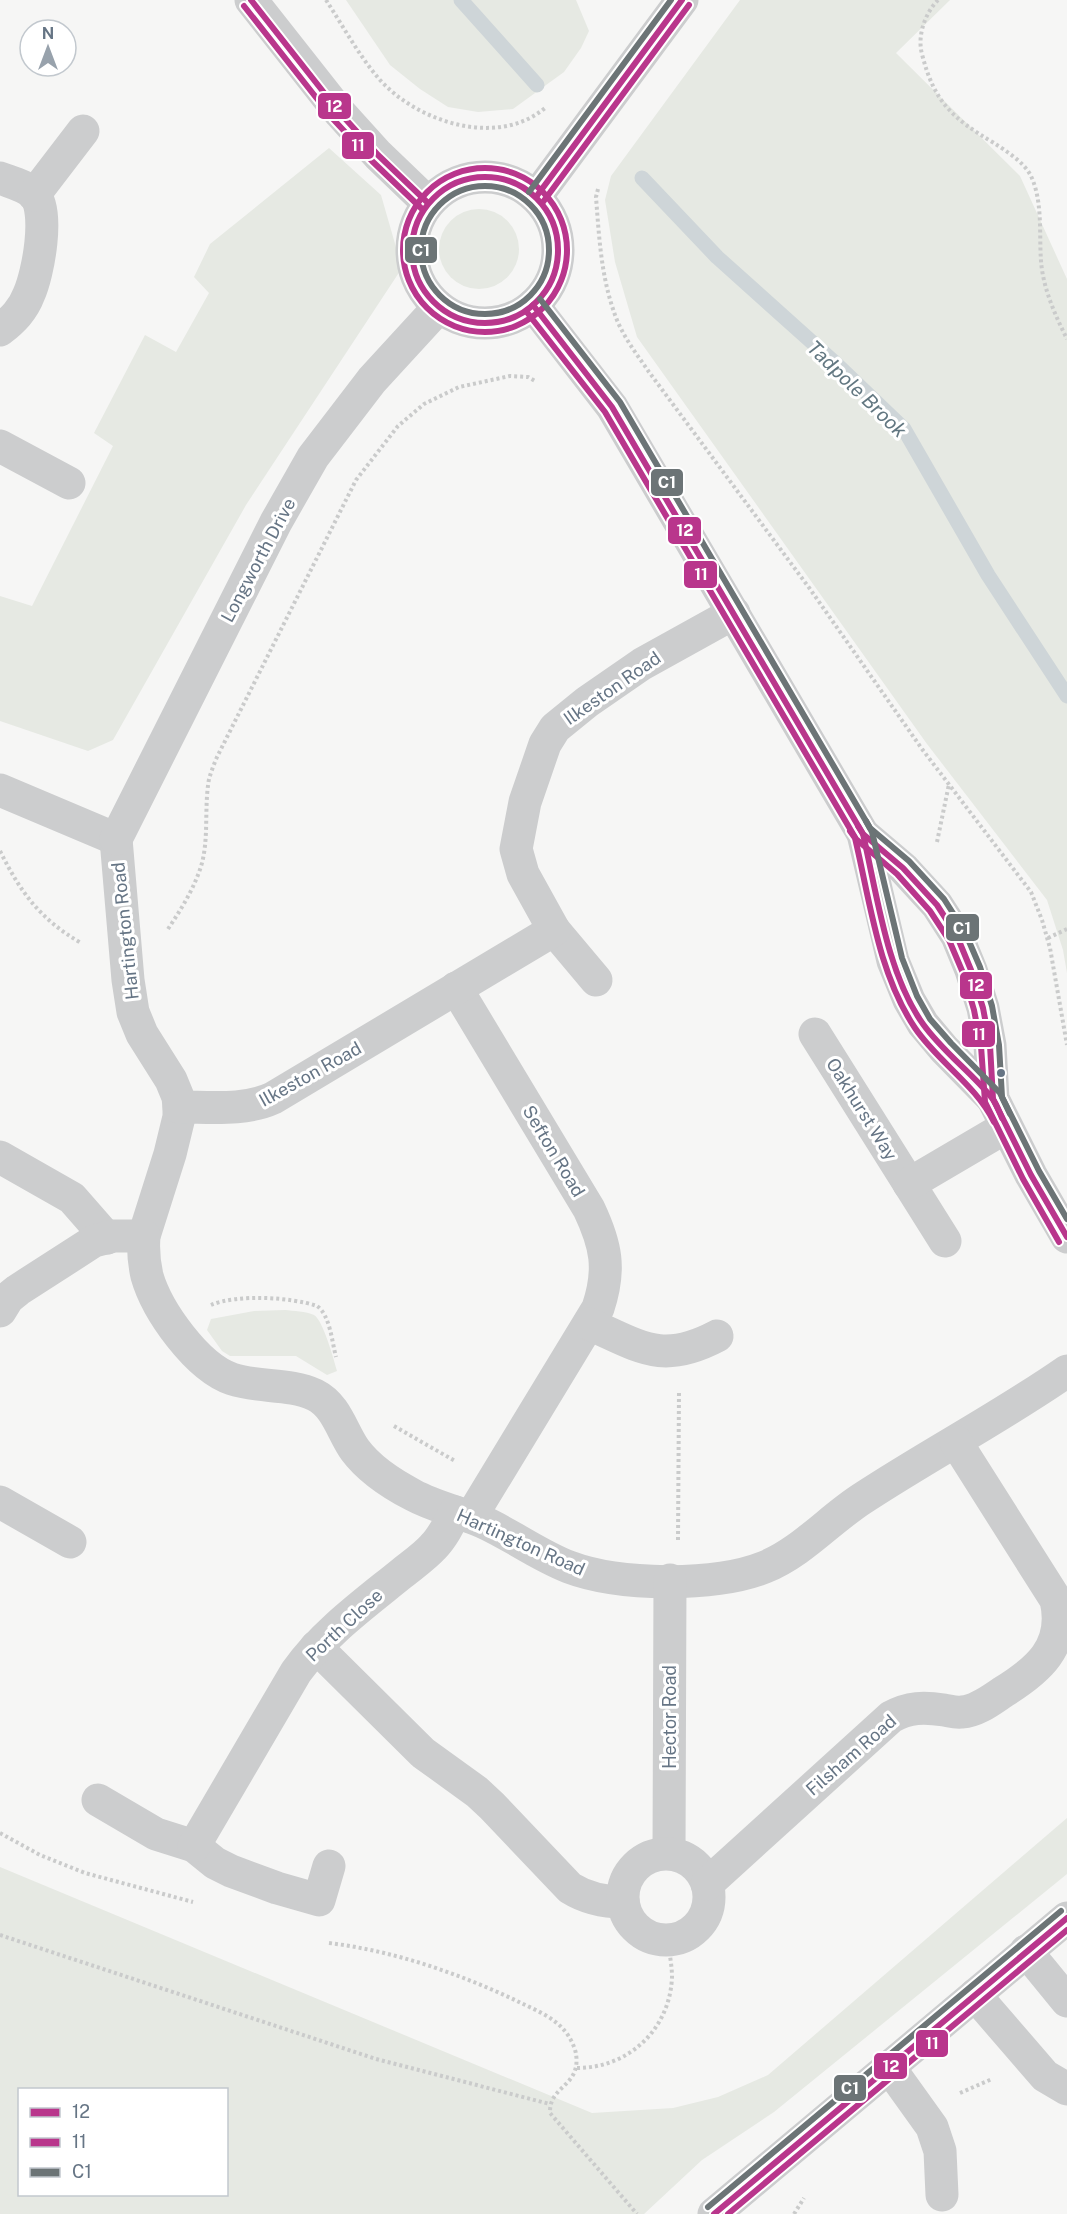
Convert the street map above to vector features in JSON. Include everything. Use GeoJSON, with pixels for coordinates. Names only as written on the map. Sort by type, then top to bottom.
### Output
{"type":"FeatureCollection","features":[{"type":"Feature","properties":{"kind":"street"},"geometry":{"type":"LineString","coordinates":[[251,0],[340,113],[378,155],[428,203]]}},
{"type":"Feature","properties":{"kind":"street"},"geometry":{"type":"LineString","coordinates":[[536,197],[682,0]]}},
{"type":"Feature","properties":{"kind":"street"},"geometry":{"type":"LineString","coordinates":[[34,195],[83,131]]}},
{"type":"Feature","properties":{"kind":"street"},"geometry":{"type":"LineString","coordinates":[[493,177],[516,184],[536,197],[550,217],[558,239],[557,264],[549,286],[533,305],[513,317],[489,323],[465,321],[439,308],[425,293],[415,272],[411,248],[416,224],[428,203],[447,187],[469,178],[493,177]]}},
{"type":"Feature","properties":{"kind":"street"},"geometry":{"type":"LineString","coordinates":[[0,178],[34,195],[42,213],[36,268],[29,294],[15,319],[0,330]]}},
{"type":"Feature","properties":{"kind":"street"},"geometry":{"type":"LineString","coordinates":[[533,305],[605,399],[863,834],[893,961],[909,1000],[923,1024],[1000,1113],[1067,1237]]}},
{"type":"Feature","properties":{"kind":"street","name":"Longworth Drive"},"geometry":{"type":"LineString","coordinates":[[116,839],[276,522],[313,457],[372,380],[439,308]]}},
{"type":"Feature","properties":{"kind":"street"},"geometry":{"type":"LineString","coordinates":[[0,446],[69,483]]}},
{"type":"Feature","properties":{"kind":"street","name":"Ilkeston Road"},"geometry":{"type":"LineString","coordinates":[[596,981],[554,930],[523,874],[516,849],[525,802],[545,744],[555,728],[587,702],[642,664],[734,613]]}},
{"type":"Feature","properties":{"kind":"street"},"geometry":{"type":"LineString","coordinates":[[0,790],[116,839]]}},
{"type":"Feature","properties":{"kind":"street"},"geometry":{"type":"LineString","coordinates":[[863,834],[903,868],[937,905],[957,936],[971,970],[982,1008],[1000,1113]]}},
{"type":"Feature","properties":{"kind":"street","name":"Hartington Road"},"geometry":{"type":"LineString","coordinates":[[116,839],[125,951],[134,1012],[142,1034],[171,1080],[179,1107],[179,1117],[170,1154],[144,1236],[143,1250],[147,1277],[159,1306],[189,1346],[209,1366],[228,1378],[246,1383],[295,1388],[321,1398],[331,1409],[356,1451],[372,1468],[412,1495],[484,1522],[546,1557],[599,1576],[628,1580],[674,1580],[742,1575],[785,1556],[864,1497],[1022,1402],[1067,1371]]}},
{"type":"Feature","properties":{"kind":"street","name":"Ilkeston Road"},"geometry":{"type":"LineString","coordinates":[[179,1107],[245,1107],[261,1104],[554,930]]}},
{"type":"Feature","properties":{"kind":"street","name":"Sefton Road"},"geometry":{"type":"LineString","coordinates":[[456,988],[589,1209],[601,1234],[606,1257],[605,1284],[598,1308],[463,1514]]}},
{"type":"Feature","properties":{"kind":"street","name":"Oakhurst Way"},"geometry":{"type":"LineString","coordinates":[[814,1034],[945,1241]]}},
{"type":"Feature","properties":{"kind":"street"},"geometry":{"type":"LineString","coordinates":[[909,1184],[1000,1113]]}},
{"type":"Feature","properties":{"kind":"street"},"geometry":{"type":"LineString","coordinates":[[0,1157],[72,1198],[107,1238]]}},
{"type":"Feature","properties":{"kind":"street"},"geometry":{"type":"LineString","coordinates":[[0,1311],[8,1298],[18,1290],[94,1241],[144,1236]]}},
{"type":"Feature","properties":{"kind":"street"},"geometry":{"type":"LineString","coordinates":[[589,1324],[649,1350],[679,1352],[697,1347],[717,1336]]}},
{"type":"Feature","properties":{"kind":"street","name":"Filsham Road"},"geometry":{"type":"LineString","coordinates":[[707,1884],[891,1717],[911,1708],[963,1712],[979,1707],[1034,1673],[1053,1653],[1062,1628],[1062,1617],[1056,1600],[956,1442]]}},
{"type":"Feature","properties":{"kind":"street"},"geometry":{"type":"LineString","coordinates":[[0,1502],[70,1542]]}},
{"type":"Feature","properties":{"kind":"street","name":"Porth Close"},"geometry":{"type":"LineString","coordinates":[[194,1846],[296,1672],[316,1647],[433,1547],[463,1514]]}},
{"type":"Feature","properties":{"kind":"street","name":"Hector Road"},"geometry":{"type":"LineString","coordinates":[[669,1854],[674,1580]]}},
{"type":"Feature","properties":{"kind":"street"},"geometry":{"type":"LineString","coordinates":[[316,1647],[423,1753],[477,1792],[492,1806],[577,1893],[596,1899],[623,1902]]}},
{"type":"Feature","properties":{"kind":"street"},"geometry":{"type":"LineString","coordinates":[[98,1800],[156,1834],[194,1846],[215,1863],[231,1871],[277,1888],[319,1900],[329,1866]]}},
{"type":"Feature","properties":{"kind":"street"},"geometry":{"type":"LineString","coordinates":[[656,1854],[669,1854],[684,1858],[700,1870],[707,1884],[708,1904],[700,1922],[688,1933],[668,1940],[653,1938],[635,1927],[626,1913],[623,1902],[625,1881],[635,1867],[641,1861],[656,1854]]}},
{"type":"Feature","properties":{"kind":"street"},"geometry":{"type":"LineString","coordinates":[[714,2214],[1067,1918]]}},
{"type":"Feature","properties":{"kind":"street"},"geometry":{"type":"LineString","coordinates":[[1026,1951],[1067,2001]]}},
{"type":"Feature","properties":{"kind":"street"},"geometry":{"type":"LineString","coordinates":[[975,1995],[1045,2076],[1067,2089]]}},
{"type":"Feature","properties":{"kind":"street"},"geometry":{"type":"LineString","coordinates":[[889,2067],[932,2127],[940,2151],[942,2194]]}},
{"type":"Feature","properties":{"kind":"path"},"geometry":{"type":"LineString","coordinates":[[326,0],[381,81],[411,105],[434,116],[456,125],[479,129],[498,129],[523,121],[551,104]]}},
{"type":"Feature","properties":{"kind":"path"},"geometry":{"type":"LineString","coordinates":[[938,0],[932,5],[923,24],[920,48],[933,90],[945,108],[971,129],[1009,152],[1030,174],[1037,195],[1041,264],[1053,312],[1067,339]]}},
{"type":"Feature","properties":{"kind":"path"},"geometry":{"type":"LineString","coordinates":[[598,181],[596,197],[603,269],[614,313],[628,342],[810,589],[922,749],[1023,879],[1037,906],[1048,938],[1067,1045]]}},
{"type":"Feature","properties":{"kind":"path"},"geometry":{"type":"LineString","coordinates":[[605,399],[649,372]]}},
{"type":"Feature","properties":{"kind":"path"},"geometry":{"type":"LineString","coordinates":[[0,851],[14,878],[38,912],[66,934],[98,953],[155,949],[188,900],[202,863],[209,777],[217,757],[356,480],[398,426],[424,404],[459,387],[510,376],[528,377],[543,386]]}},
{"type":"Feature","properties":{"kind":"path"},"geometry":{"type":"LineString","coordinates":[[1048,938],[1067,928]]}},
{"type":"Feature","properties":{"kind":"path"},"geometry":{"type":"LineString","coordinates":[[674,1580],[679,1352]]}},
{"type":"Feature","properties":{"kind":"path"},"geometry":{"type":"LineString","coordinates":[[0,1935],[376,2059],[550,2104]]}},
{"type":"Feature","properties":{"kind":"path"},"geometry":{"type":"LineString","coordinates":[[637,2214],[550,2113],[550,2104],[557,2093],[573,2078],[577,2068],[593,2068],[622,2058],[644,2041],[661,2022],[669,1999],[672,1976],[668,1940]]}},
{"type":"Feature","properties":{"kind":"shaded area"},"geometry":{"type":"Polygon","coordinates":[[[346,0],[576,0],[589,31],[581,48],[564,72],[513,109],[478,112],[448,107],[420,89],[390,65],[346,0]]]}},
{"type":"Feature","properties":{"kind":"shaded area"},"geometry":{"type":"Polygon","coordinates":[[[740,0],[950,0],[896,53],[1020,176],[1067,279],[1067,973],[1063,950],[1047,900],[927,744],[637,337],[615,262],[605,200],[611,176],[740,0]]]}},
{"type":"Feature","properties":{"kind":"shaded area"},"geometry":{"type":"Polygon","coordinates":[[[329,148],[381,195],[402,268],[246,505],[113,740],[88,751],[0,721],[0,596],[32,606],[113,446],[94,433],[145,335],[176,352],[209,293],[194,277],[210,244],[329,148]]]}},
{"type":"Feature","properties":{"kind":"shaded area"},"geometry":{"type":"Polygon","coordinates":[[[479,209],[494,212],[507,221],[516,234],[519,249],[516,264],[507,277],[494,286],[479,289],[464,286],[451,277],[442,264],[439,249],[442,234],[451,221],[464,212],[479,209]]]}},
{"type":"Feature","properties":{"kind":"shaded area"},"geometry":{"type":"Polygon","coordinates":[[[285,1310],[307,1313],[317,1318],[328,1341],[337,1371],[327,1375],[296,1356],[230,1356],[222,1351],[207,1330],[211,1319],[254,1311],[285,1310]]]}},
{"type":"Feature","properties":{"kind":"shaded area"},"geometry":{"type":"Polygon","coordinates":[[[1067,1818],[1067,1874],[774,2112],[702,2160],[644,2214],[0,2214],[0,1867],[592,2113],[673,2108],[718,2097],[768,2075],[1067,1818]]]}},
{"type":"Feature","properties":{"kind":"waterway","name":"Tadpole Brook"},"geometry":{"type":"LineString","coordinates":[[461,0],[537,85]]}},
{"type":"Feature","properties":{"kind":"waterway","name":"Tadpole Brook"},"geometry":{"type":"LineString","coordinates":[[642,178],[717,257],[833,361],[904,429],[988,575],[1067,696]]}},
{"type":"Feature","properties":{"kind":"transit line","name":"12"},"geometry":{"type":"LineString","coordinates":[[251,0],[340,113],[378,155],[428,203]]}},
{"type":"Feature","properties":{"kind":"transit line","name":"C1"},"geometry":{"type":"LineString","coordinates":[[529,192],[671,0]]}},
{"type":"Feature","properties":{"kind":"transit line","name":"12"},"geometry":{"type":"LineString","coordinates":[[536,197],[682,0]]}},
{"type":"Feature","properties":{"kind":"transit line","name":"11"},"geometry":{"type":"LineString","coordinates":[[543,202],[689,5]]}},
{"type":"Feature","properties":{"kind":"transit line","name":"11"},"geometry":{"type":"LineString","coordinates":[[244,6],[333,119],[372,161],[422,209]]}},
{"type":"Feature","properties":{"kind":"transit line","name":"11"},"geometry":{"type":"LineString","coordinates":[[485,168],[516,174],[543,192],[561,219],[567,250],[561,281],[543,308],[516,326],[485,332],[454,326],[427,308],[409,281],[403,250],[409,219],[427,192],[454,174],[485,168]]}},
{"type":"Feature","properties":{"kind":"transit line","name":"12"},"geometry":{"type":"LineString","coordinates":[[485,177],[513,183],[537,198],[552,222],[558,250],[552,278],[537,302],[513,317],[485,323],[457,317],[433,302],[418,278],[412,250],[418,222],[433,198],[457,183],[485,177]]}},
{"type":"Feature","properties":{"kind":"transit line","name":"C1"},"geometry":{"type":"LineString","coordinates":[[485,186],[509,191],[530,205],[544,226],[549,250],[544,274],[530,295],[509,309],[485,314],[461,309],[440,295],[426,274],[421,250],[426,226],[440,205],[461,191],[485,186]]}},
{"type":"Feature","properties":{"kind":"transit line","name":"C1"},"geometry":{"type":"LineString","coordinates":[[540,299],[620,402],[870,828],[909,861],[944,899],[965,932],[980,967],[992,1006],[999,1045],[1002,1097],[1039,1171],[1067,1219]]}},
{"type":"Feature","properties":{"kind":"transit line","name":"12"},"geometry":{"type":"LineString","coordinates":[[533,305],[612,407],[863,834],[903,868],[937,905],[957,936],[983,1008],[990,1045],[993,1099],[1031,1175],[1067,1237]]}},
{"type":"Feature","properties":{"kind":"transit line","name":"11"},"geometry":{"type":"LineString","coordinates":[[526,311],[605,412],[856,839],[897,874],[930,911],[949,940],[963,973],[974,1010],[981,1046],[985,1102],[1023,1179],[1059,1242]]}},
{"type":"Feature","properties":{"kind":"transit line","name":"C1"},"geometry":{"type":"LineString","coordinates":[[866,821],[872,832],[902,958],[917,996],[930,1019],[1000,1093],[1010,1114]]}},
{"type":"Feature","properties":{"kind":"transit line","name":"12"},"geometry":{"type":"LineString","coordinates":[[858,826],[863,834],[885,933],[900,982],[923,1024],[992,1098],[1002,1118]]}},
{"type":"Feature","properties":{"kind":"transit line","name":"11"},"geometry":{"type":"LineString","coordinates":[[850,831],[855,838],[884,960],[902,1007],[924,1040],[977,1096],[994,1122]]}},
{"type":"Feature","properties":{"kind":"transit line","name":"C1"},"geometry":{"type":"LineString","coordinates":[[708,2207],[1061,1911]]}},
{"type":"Feature","properties":{"kind":"transit line","name":"12"},"geometry":{"type":"LineString","coordinates":[[714,2214],[1067,1918]]}},
{"type":"Feature","properties":{"kind":"transit line","name":"11"},"geometry":{"type":"LineString","coordinates":[[728,2214],[1067,1930]]}}]}
